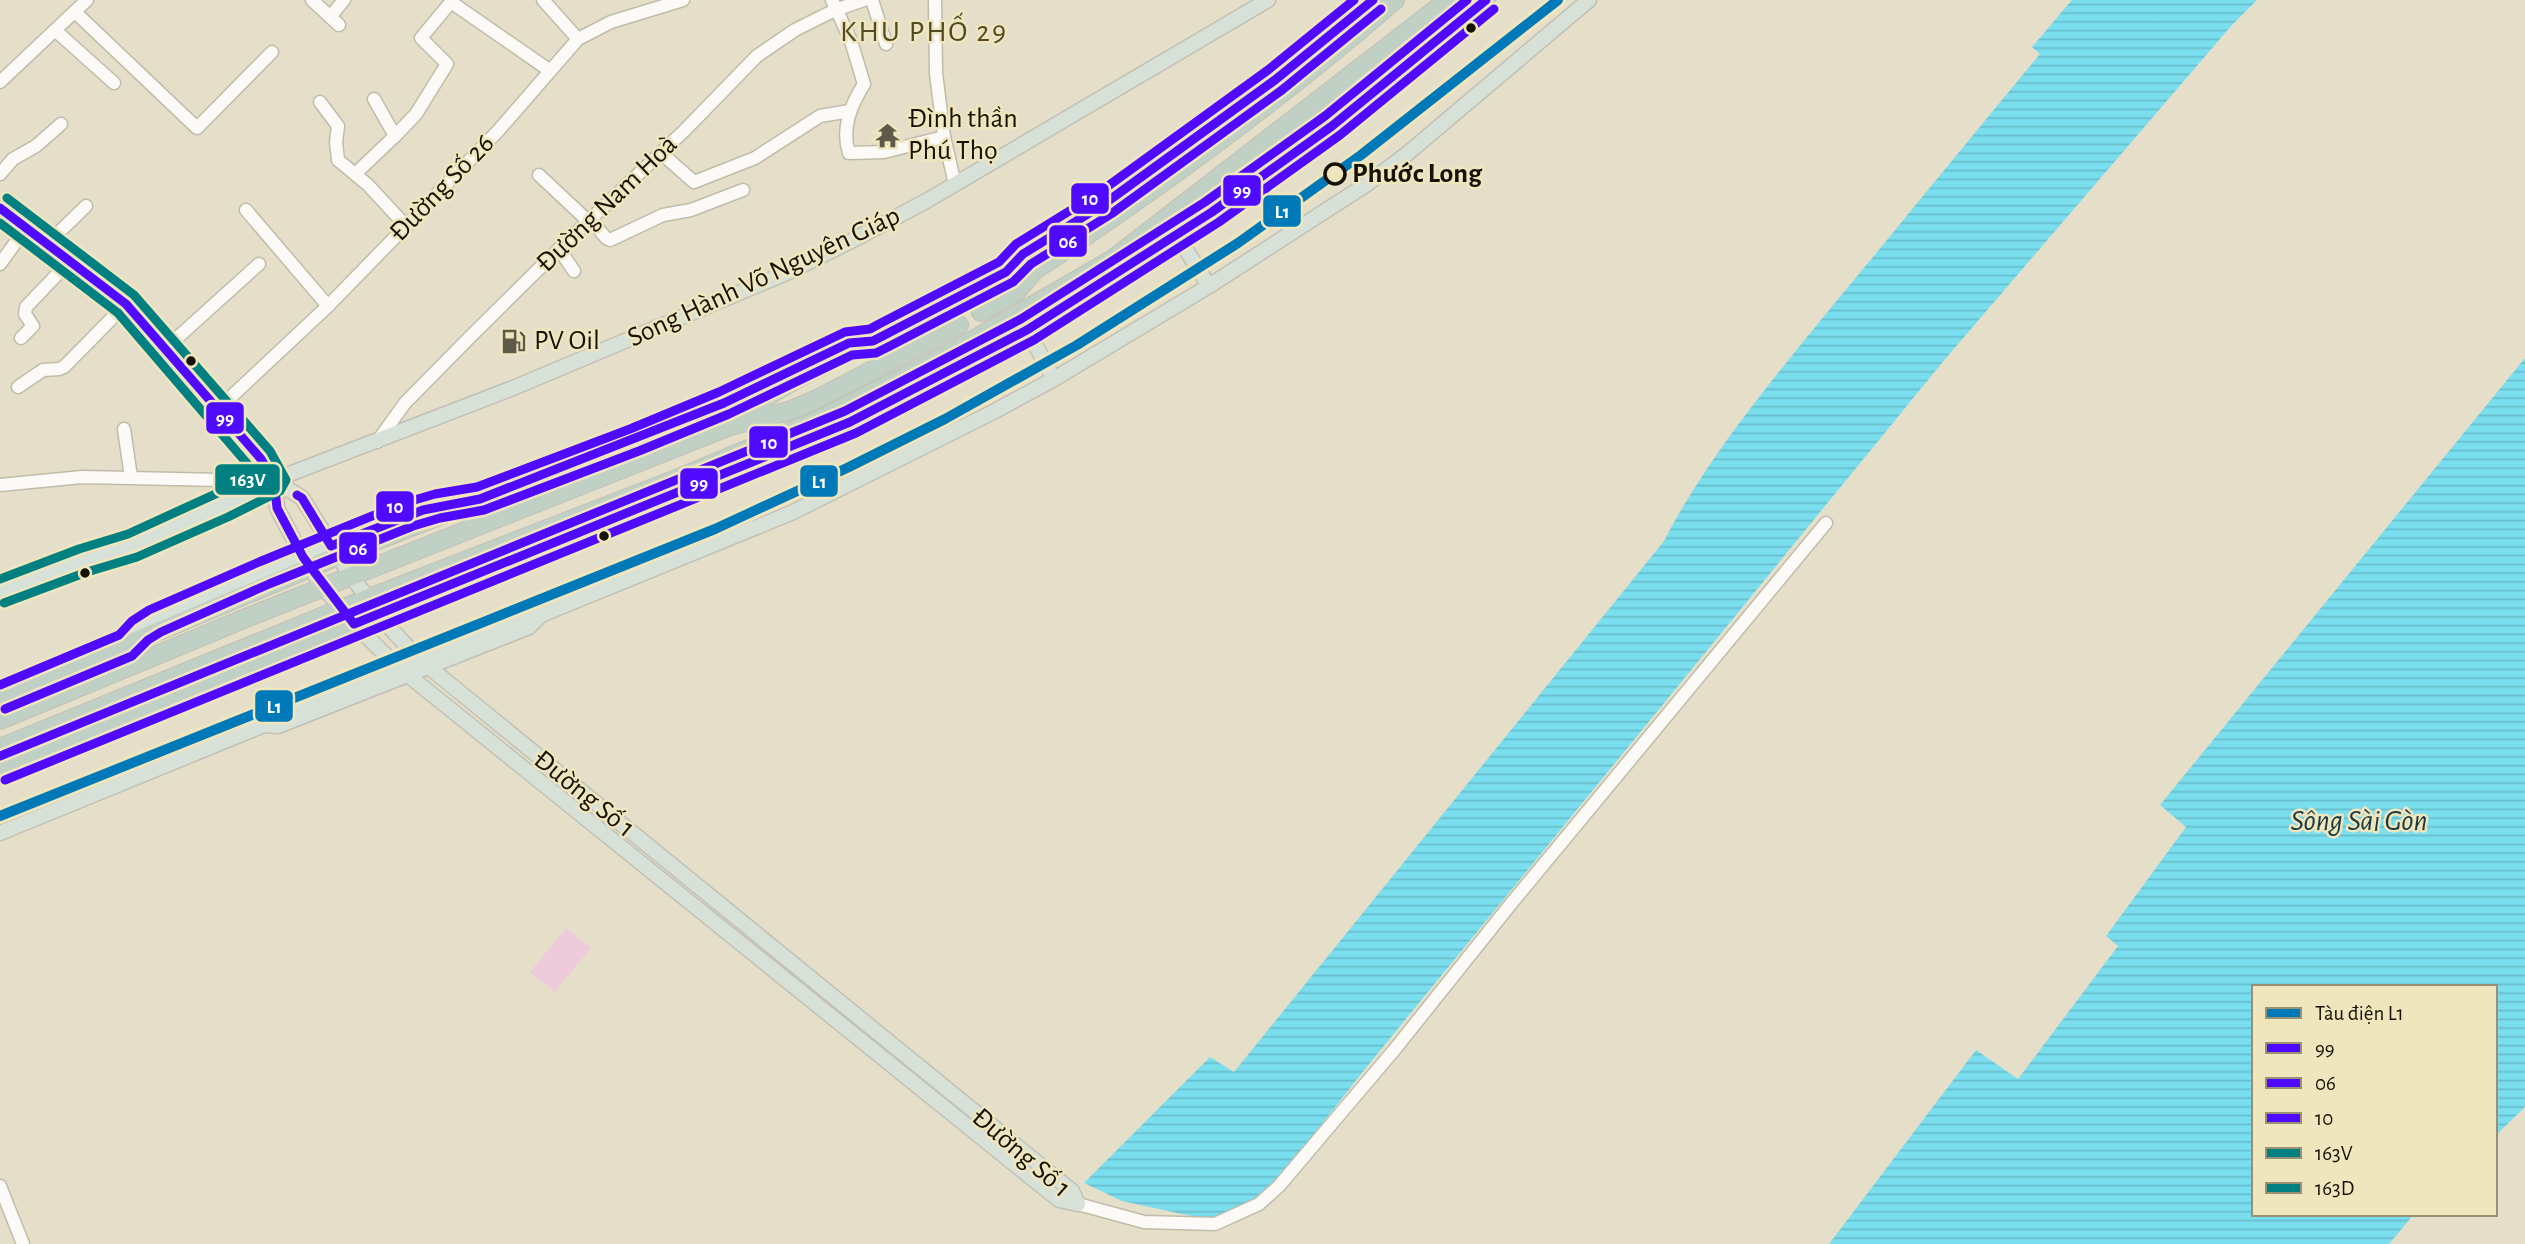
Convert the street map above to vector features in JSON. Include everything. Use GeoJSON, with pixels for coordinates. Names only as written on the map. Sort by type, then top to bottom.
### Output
{"type":"FeatureCollection","features":[{"type":"Feature","properties":{"kind":"highway"},"geometry":{"type":"LineString","coordinates":[[849,353],[1006,272],[1023,254],[1104,204],[1275,80],[1373,0]]}},
{"type":"Feature","properties":{"kind":"highway"},"geometry":{"type":"LineString","coordinates":[[981,312],[1017,291],[1035,270],[1262,111],[1395,0]]}},
{"type":"Feature","properties":{"kind":"highway"},"geometry":{"type":"LineString","coordinates":[[0,748],[368,598],[679,478],[821,419],[954,351],[1113,259],[1444,3],[1459,0]]}},
{"type":"Feature","properties":{"kind":"highway"},"geometry":{"type":"LineString","coordinates":[[0,769],[850,422],[1027,330],[1212,212],[1332,126],[1486,0]]}},
{"type":"Feature","properties":{"kind":"highway"},"geometry":{"type":"LineString","coordinates":[[1166,219],[1212,212]]}},
{"type":"Feature","properties":{"kind":"highway"},"geometry":{"type":"LineString","coordinates":[[1100,285],[1113,259]]}},
{"type":"Feature","properties":{"kind":"highway"},"geometry":{"type":"LineString","coordinates":[[1006,272],[1035,270]]}},
{"type":"Feature","properties":{"kind":"highway"},"geometry":{"type":"LineString","coordinates":[[0,720],[298,597],[730,426],[789,411],[959,325]]}},
{"type":"Feature","properties":{"kind":"highway"},"geometry":{"type":"LineString","coordinates":[[730,426],[746,411],[814,367]]}},
{"type":"Feature","properties":{"kind":"highway"},"geometry":{"type":"LineString","coordinates":[[0,698],[208,611],[334,551],[480,499],[814,367]]}},
{"type":"Feature","properties":{"kind":"highway"},"geometry":{"type":"LineString","coordinates":[[298,597],[307,563]]}},
{"type":"Feature","properties":{"kind":"highway"},"geometry":{"type":"LineString","coordinates":[[208,611],[251,616]]}},
{"type":"Feature","properties":{"kind":"main road","name":"Song Hành Võ Nguyên Giáp"},"geometry":{"type":"LineString","coordinates":[[0,592],[83,560],[132,546],[274,480],[559,369],[791,271],[881,226],[955,184],[1268,0]]}},
{"type":"Feature","properties":{"kind":"main road"},"geometry":{"type":"LineString","coordinates":[[0,833],[264,726],[274,717],[529,627],[541,615],[791,513],[993,412],[1054,379],[1209,286],[1367,184],[1408,153],[1589,0]]}},
{"type":"Feature","properties":{"kind":"main road"},"geometry":{"type":"LineString","coordinates":[[0,208],[126,304],[261,459],[274,480]]}},
{"type":"Feature","properties":{"kind":"main road"},"geometry":{"type":"LineString","coordinates":[[1166,219],[1209,286]]}},
{"type":"Feature","properties":{"kind":"main road"},"geometry":{"type":"LineString","coordinates":[[1027,330],[1054,379]]}},
{"type":"Feature","properties":{"kind":"main road"},"geometry":{"type":"LineString","coordinates":[[814,367],[849,343],[873,341]]}},
{"type":"Feature","properties":{"kind":"main road","name":"Đường Số 1"},"geometry":{"type":"LineString","coordinates":[[274,480],[302,498],[351,576],[379,614],[423,663],[1072,1191],[1078,1204]]}},
{"type":"Feature","properties":{"kind":"main road","name":"Đường Số 1"},"geometry":{"type":"LineString","coordinates":[[274,480],[276,508],[323,587],[354,624],[402,671],[1059,1200],[1078,1204]]}},
{"type":"Feature","properties":{"kind":"main road"},"geometry":{"type":"LineString","coordinates":[[126,645],[140,630],[155,621],[307,563]]}},
{"type":"Feature","properties":{"kind":"street"},"geometry":{"type":"LineString","coordinates":[[0,82],[87,0]]}},
{"type":"Feature","properties":{"kind":"street"},"geometry":{"type":"LineString","coordinates":[[312,0],[334,21],[344,0]]}},
{"type":"Feature","properties":{"kind":"street"},"geometry":{"type":"LineString","coordinates":[[543,0],[578,39]]}},
{"type":"Feature","properties":{"kind":"street","name":"Đường Số 26"},"geometry":{"type":"LineString","coordinates":[[218,409],[328,306],[406,226],[498,131],[578,39],[611,22],[681,0]]}},
{"type":"Feature","properties":{"kind":"street","name":"Đường Nam Hoà"},"geometry":{"type":"LineString","coordinates":[[377,442],[405,403],[758,56],[833,5],[864,0]]}},
{"type":"Feature","properties":{"kind":"street"},"geometry":{"type":"LineString","coordinates":[[872,0],[886,44]]}},
{"type":"Feature","properties":{"kind":"street"},"geometry":{"type":"LineString","coordinates":[[935,0],[936,73],[944,137],[955,184]]}},
{"type":"Feature","properties":{"kind":"street"},"geometry":{"type":"LineString","coordinates":[[355,174],[416,114],[447,64],[421,38],[450,1],[550,70]]}},
{"type":"Feature","properties":{"kind":"street"},"geometry":{"type":"LineString","coordinates":[[833,5],[851,41],[864,84],[850,111],[847,127],[849,153],[884,152],[944,137]]}},
{"type":"Feature","properties":{"kind":"street"},"geometry":{"type":"LineString","coordinates":[[75,12],[197,128],[272,51]]}},
{"type":"Feature","properties":{"kind":"street"},"geometry":{"type":"LineString","coordinates":[[56,31],[114,83]]}},
{"type":"Feature","properties":{"kind":"street"},"geometry":{"type":"LineString","coordinates":[[374,99],[395,135]]}},
{"type":"Feature","properties":{"kind":"street"},"geometry":{"type":"LineString","coordinates":[[320,102],[338,127],[338,160],[406,226]]}},
{"type":"Feature","properties":{"kind":"street"},"geometry":{"type":"LineString","coordinates":[[661,153],[694,182],[755,159],[820,116],[850,111]]}},
{"type":"Feature","properties":{"kind":"street"},"geometry":{"type":"LineString","coordinates":[[0,174],[13,159],[36,146],[61,124]]}},
{"type":"Feature","properties":{"kind":"street"},"geometry":{"type":"LineString","coordinates":[[538,175],[610,240],[663,215],[691,210],[743,190]]}},
{"type":"Feature","properties":{"kind":"street"},"geometry":{"type":"LineString","coordinates":[[47,244],[86,206]]}},
{"type":"Feature","properties":{"kind":"street"},"geometry":{"type":"LineString","coordinates":[[246,210],[328,306]]}},
{"type":"Feature","properties":{"kind":"street"},"geometry":{"type":"LineString","coordinates":[[0,264],[26,228]]}},
{"type":"Feature","properties":{"kind":"street"},"geometry":{"type":"LineString","coordinates":[[559,249],[574,271]]}},
{"type":"Feature","properties":{"kind":"street"},"geometry":{"type":"LineString","coordinates":[[21,338],[33,324],[25,314],[26,307],[70,261]]}},
{"type":"Feature","properties":{"kind":"street"},"geometry":{"type":"LineString","coordinates":[[166,348],[259,264]]}},
{"type":"Feature","properties":{"kind":"street"},"geometry":{"type":"LineString","coordinates":[[18,387],[43,370],[64,367],[126,304]]}},
{"type":"Feature","properties":{"kind":"street"},"geometry":{"type":"LineString","coordinates":[[124,429],[131,477]]}},
{"type":"Feature","properties":{"kind":"street"},"geometry":{"type":"LineString","coordinates":[[0,485],[82,477],[131,477],[222,480],[252,492]]}},
{"type":"Feature","properties":{"kind":"street"},"geometry":{"type":"LineString","coordinates":[[1078,1204],[1144,1222],[1214,1224],[1259,1204],[1279,1186],[1395,1049],[1510,905],[1826,523]]}},
{"type":"Feature","properties":{"kind":"street"},"geometry":{"type":"LineString","coordinates":[[0,1186],[23,1244]]}},
{"type":"Feature","properties":{"kind":"shaded area"},"geometry":{"type":"Polygon","coordinates":[[[566,928],[591,948],[555,992],[530,972],[566,928]]]}},
{"type":"Feature","properties":{"kind":"water"},"geometry":{"type":"Polygon","coordinates":[[[2072,0],[2257,0],[2232,25],[1946,358],[1280,1176],[1254,1200],[1239,1209],[1205,1219],[1122,1201],[1084,1183],[1210,1057],[1234,1072],[1664,541],[1701,478],[1743,418],[2040,54],[2032,47],[2072,0]]]}},
{"type":"Feature","properties":{"kind":"water","name":"Sông Sài Gòn"},"geometry":{"type":"Polygon","coordinates":[[[2525,358],[2525,1107],[2497,1134],[2497,985],[2252,985],[2252,1216],[2412,1216],[2389,1244],[1829,1244],[1976,1050],[2018,1079],[2118,946],[2106,936],[2186,827],[2160,805],[2525,358]]]}},
{"type":"Feature","properties":{"kind":"tunnel"},"geometry":{"type":"LineString","coordinates":[[825,365],[849,353]]}},
{"type":"Feature","properties":{"kind":"metro line","name":"L1"},"geometry":{"type":"LineString","coordinates":[[0,816],[715,529],[945,419],[1077,345],[1238,243],[1361,155],[1558,0]]}},
{"type":"Feature","properties":{"kind":"transit line","name":"10"},"geometry":{"type":"LineString","coordinates":[[0,685],[119,635],[132,621],[149,610],[259,562],[404,503],[435,494],[477,487],[630,429],[719,392],[845,332],[870,329],[999,262],[1016,244],[1097,194],[1268,70],[1354,0]]}},
{"type":"Feature","properties":{"kind":"transit line","name":"99"},"geometry":{"type":"LineString","coordinates":[[297,495],[302,498],[331,546],[423,510],[480,499],[724,403],[849,343],[873,341],[1006,272],[1023,254],[1104,204],[1275,80],[1373,0]]}},
{"type":"Feature","properties":{"kind":"transit line","name":"10"},"geometry":{"type":"LineString","coordinates":[[0,756],[845,411],[1021,319],[1205,202],[1325,116],[1467,0]]}},
{"type":"Feature","properties":{"kind":"transit line","name":"99"},"geometry":{"type":"LineString","coordinates":[[0,208],[126,304],[261,459],[274,480],[277,508],[303,557],[354,624],[850,422],[1027,330],[1212,212],[1332,126],[1486,0]]}},
{"type":"Feature","properties":{"kind":"transit line","name":"06"},"geometry":{"type":"LineString","coordinates":[[5,709],[132,656],[148,640],[161,632],[269,584],[413,526],[484,510],[639,451],[729,414],[852,355],[876,353],[890,346],[1013,282],[1031,264],[1111,214],[1282,90],[1381,9]]}},
{"type":"Feature","properties":{"kind":"transit line","name":"06"},"geometry":{"type":"LineString","coordinates":[[5,780],[856,433],[1034,340],[1219,222],[1340,135],[1494,9]]}},
{"type":"Feature","properties":{"kind":"transit line","name":"163D"},"geometry":{"type":"LineString","coordinates":[[4,603],[87,572],[137,557],[280,491],[286,480],[270,451],[134,295],[7,198]]}},
{"type":"Feature","properties":{"kind":"transit line","name":"163V"},"geometry":{"type":"LineString","coordinates":[[0,223],[118,313],[257,475],[128,534],[79,549],[0,579]]}},
{"type":"Feature","properties":{"kind":"place","name":"Đình thần Phú Thọ"},"geometry":{"type":"Point","coordinates":[888,135]}},
{"type":"Feature","properties":{"kind":"place","name":"Phước Long"},"geometry":{"type":"Point","coordinates":[1335,174]}},
{"type":"Feature","properties":{"kind":"place","name":"PV Oil"},"geometry":{"type":"Point","coordinates":[514,341]}},
{"type":"Feature","properties":{"kind":"district","name":"KHU PHỐ 29"},"geometry":{"type":"Point","coordinates":[924,32]}}]}
